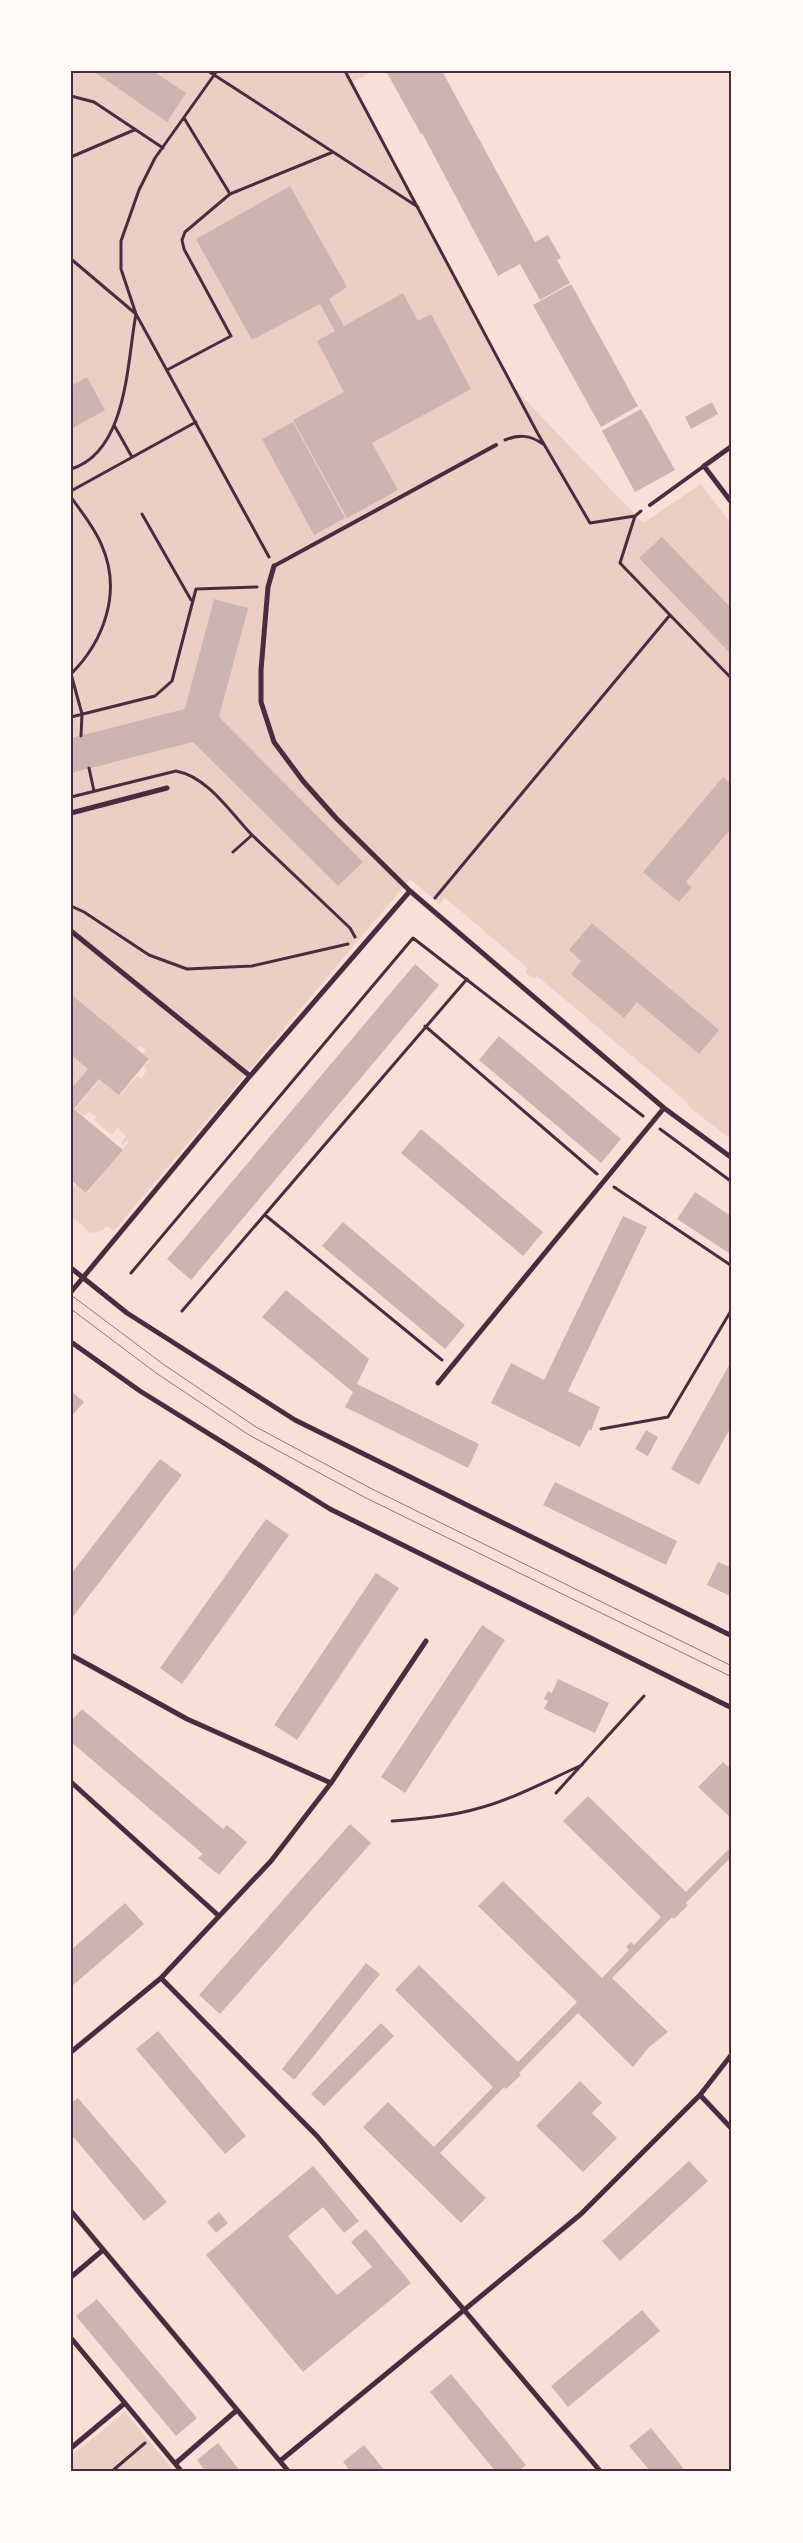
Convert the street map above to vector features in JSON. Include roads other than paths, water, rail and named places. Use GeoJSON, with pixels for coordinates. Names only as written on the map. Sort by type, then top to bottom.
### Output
{"type":"FeatureCollection","features":[{"type":"Feature","properties":{"kind":"street"},"geometry":{"type":"LineString","coordinates":[[732,446],[704,466],[732,503]]}},
{"type":"Feature","properties":{"kind":"street"},"geometry":{"type":"LineString","coordinates":[[274,566],[268,587],[261,670],[261,702],[274,742],[303,781],[336,818],[410,891],[664,1108],[732,1158]]}},
{"type":"Feature","properties":{"kind":"street"},"geometry":{"type":"LineString","coordinates":[[71,813],[167,788]]}},
{"type":"Feature","properties":{"kind":"street"},"geometry":{"type":"LineString","coordinates":[[71,1292],[250,1076],[410,891]]}},
{"type":"Feature","properties":{"kind":"street"},"geometry":{"type":"LineString","coordinates":[[71,932],[250,1076]]}},
{"type":"Feature","properties":{"kind":"street"},"geometry":{"type":"LineString","coordinates":[[438,1383],[664,1108]]}},
{"type":"Feature","properties":{"kind":"street"},"geometry":{"type":"LineString","coordinates":[[71,1268],[127,1313],[295,1420],[732,1636]]}},
{"type":"Feature","properties":{"kind":"street"},"geometry":{"type":"LineString","coordinates":[[71,1342],[140,1391],[330,1509],[732,1708]]}},
{"type":"Feature","properties":{"kind":"street"},"geometry":{"type":"LineString","coordinates":[[71,2052],[161,1978],[272,1861],[331,1783],[426,1641]]}},
{"type":"Feature","properties":{"kind":"street"},"geometry":{"type":"LineString","coordinates":[[71,1655],[187,1719],[331,1783]]}},
{"type":"Feature","properties":{"kind":"street"},"geometry":{"type":"LineString","coordinates":[[71,1782],[219,1916]]}},
{"type":"Feature","properties":{"kind":"street"},"geometry":{"type":"LineString","coordinates":[[161,1978],[317,2136],[601,2472]]}},
{"type":"Feature","properties":{"kind":"street"},"geometry":{"type":"LineString","coordinates":[[280,2461],[581,2214],[700,2095],[732,2054]]}},
{"type":"Feature","properties":{"kind":"street"},"geometry":{"type":"LineString","coordinates":[[700,2095],[732,2129]]}},
{"type":"Feature","properties":{"kind":"street"},"geometry":{"type":"LineString","coordinates":[[71,2211],[289,2472]]}},
{"type":"Feature","properties":{"kind":"street"},"geometry":{"type":"LineString","coordinates":[[71,2278],[103,2250]]}},
{"type":"Feature","properties":{"kind":"street"},"geometry":{"type":"LineString","coordinates":[[71,2338],[182,2472]]}},
{"type":"Feature","properties":{"kind":"street"},"geometry":{"type":"LineString","coordinates":[[71,2448],[125,2403]]}},
{"type":"Feature","properties":{"kind":"street"},"geometry":{"type":"LineString","coordinates":[[176,2463],[237,2410]]}},
{"type":"Feature","properties":{"kind":"lane"},"geometry":{"type":"LineString","coordinates":[[274,566],[496,445]]}},
{"type":"Feature","properties":{"kind":"lane"},"geometry":{"type":"LineString","coordinates":[[650,505],[704,466]]}},
{"type":"Feature","properties":{"kind":"tram line"},"geometry":{"type":"LineString","coordinates":[[71,1295],[163,1364],[256,1427],[370,1488],[732,1666]]}},
{"type":"Feature","properties":{"kind":"tram line"},"geometry":{"type":"LineString","coordinates":[[71,1309],[156,1373],[249,1435],[364,1497],[732,1677]]}}]}
